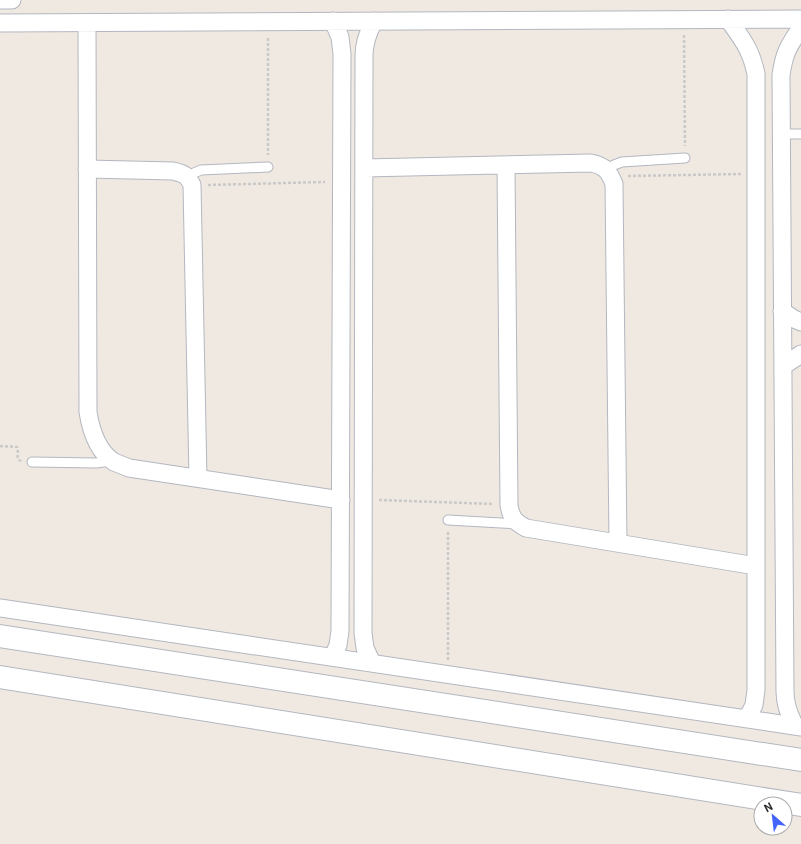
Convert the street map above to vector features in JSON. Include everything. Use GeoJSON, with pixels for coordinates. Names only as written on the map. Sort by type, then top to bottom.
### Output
{"type":"FeatureCollection","features":[{"type":"Feature","properties":{"kind":"street"},"geometry":{"type":"LineString","coordinates":[[0,0],[12,0]]}},
{"type":"Feature","properties":{"kind":"street"},"geometry":{"type":"LineString","coordinates":[[728,19],[749,51],[754,62],[756,74],[756,690],[754,705],[747,719]]}},
{"type":"Feature","properties":{"kind":"street"},"geometry":{"type":"LineString","coordinates":[[0,23],[801,19]]}},
{"type":"Feature","properties":{"kind":"street"},"geometry":{"type":"LineString","coordinates":[[333,21],[340,37],[342,54],[340,631],[338,645],[333,657]]}},
{"type":"Feature","properties":{"kind":"street"},"geometry":{"type":"LineString","coordinates":[[372,663],[365,648],[363,633],[364,46],[374,21]]}},
{"type":"Feature","properties":{"kind":"street"},"geometry":{"type":"LineString","coordinates":[[87,23],[88,412],[94,439],[102,451],[114,461],[129,468],[341,500]]}},
{"type":"Feature","properties":{"kind":"street"},"geometry":{"type":"LineString","coordinates":[[798,726],[786,707],[784,692],[781,76],[787,50],[801,28]]}},
{"type":"Feature","properties":{"kind":"street"},"geometry":{"type":"LineString","coordinates":[[364,168],[592,163],[599,165],[609,173],[614,184],[618,543]]}},
{"type":"Feature","properties":{"kind":"street"},"geometry":{"type":"LineString","coordinates":[[506,165],[508,505],[513,519],[526,528],[756,566]]}},
{"type":"Feature","properties":{"kind":"street"},"geometry":{"type":"LineString","coordinates":[[87,169],[174,171],[182,173],[190,181],[198,478]]}},
{"type":"Feature","properties":{"kind":"street"},"geometry":{"type":"LineString","coordinates":[[782,311],[801,322]]}},
{"type":"Feature","properties":{"kind":"street"},"geometry":{"type":"LineString","coordinates":[[783,366],[801,354]]}},
{"type":"Feature","properties":{"kind":"street"},"geometry":{"type":"LineString","coordinates":[[0,608],[798,726]]}},
{"type":"Feature","properties":{"kind":"street"},"geometry":{"type":"LineString","coordinates":[[0,636],[801,760]]}},
{"type":"Feature","properties":{"kind":"street"},"geometry":{"type":"LineString","coordinates":[[0,677],[801,805]]}},
{"type":"Feature","properties":{"kind":"lane"},"geometry":{"type":"LineString","coordinates":[[782,134],[801,134]]}},
{"type":"Feature","properties":{"kind":"lane"},"geometry":{"type":"LineString","coordinates":[[609,173],[614,165],[622,162],[686,158]]}},
{"type":"Feature","properties":{"kind":"lane"},"geometry":{"type":"LineString","coordinates":[[190,181],[194,173],[201,170],[268,167]]}},
{"type":"Feature","properties":{"kind":"lane"},"geometry":{"type":"LineString","coordinates":[[32,462],[96,463],[114,461]]}},
{"type":"Feature","properties":{"kind":"lane"},"geometry":{"type":"LineString","coordinates":[[448,520],[519,524]]}},
{"type":"Feature","properties":{"kind":"path"},"geometry":{"type":"LineString","coordinates":[[684,20],[686,175]]}},
{"type":"Feature","properties":{"kind":"path"},"geometry":{"type":"LineString","coordinates":[[268,22],[268,183]]}},
{"type":"Feature","properties":{"kind":"path"},"geometry":{"type":"LineString","coordinates":[[609,173],[686,175],[756,174]]}},
{"type":"Feature","properties":{"kind":"path"},"geometry":{"type":"LineString","coordinates":[[190,181],[268,183],[342,182]]}},
{"type":"Feature","properties":{"kind":"path"},"geometry":{"type":"LineString","coordinates":[[0,446],[16,446],[18,448],[17,458],[19,460],[32,462]]}},
{"type":"Feature","properties":{"kind":"path"},"geometry":{"type":"LineString","coordinates":[[363,499],[508,505]]}},
{"type":"Feature","properties":{"kind":"path"},"geometry":{"type":"LineString","coordinates":[[448,502],[448,674]]}}]}
